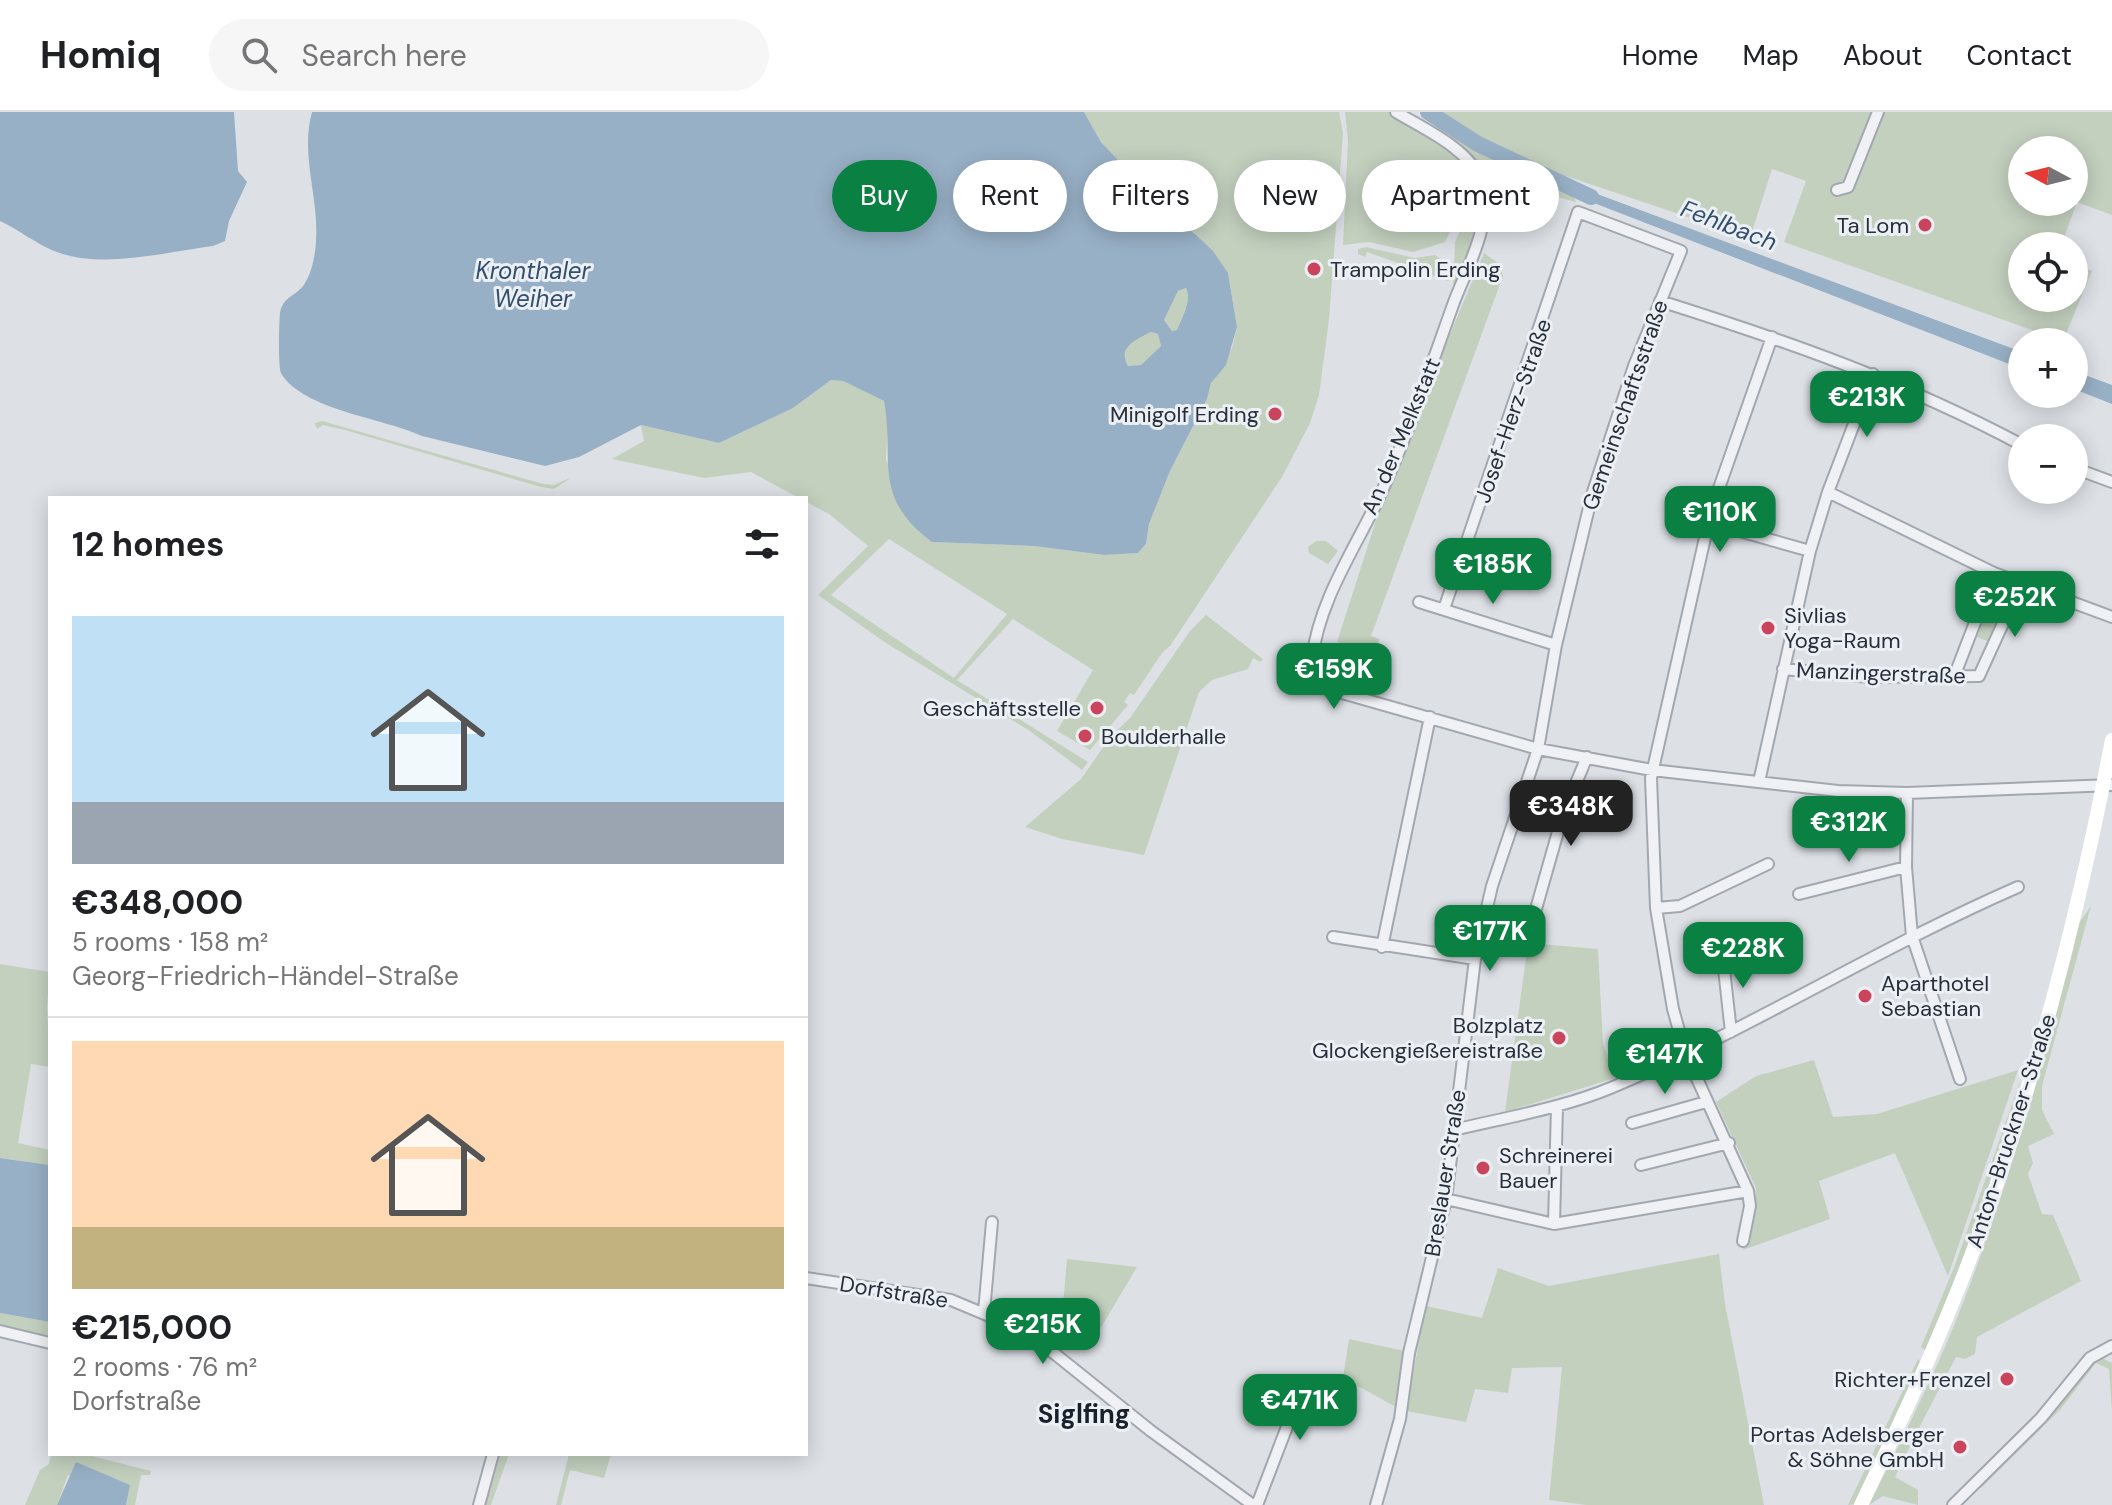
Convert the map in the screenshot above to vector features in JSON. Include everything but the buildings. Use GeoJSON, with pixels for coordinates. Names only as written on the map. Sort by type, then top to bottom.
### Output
{"type":"FeatureCollection","features":[{"type":"Feature","properties":{"kind":"main road","name":"Anton-Bruckner-Straße"},"geometry":{"type":"LineString","coordinates":[[1861,1505],[1950,1309],[2016,1128],[2059,981],[2108,785],[2112,740]]}},
{"type":"Feature","properties":{"kind":"street","name":"An der Melkstatt"},"geometry":{"type":"LineString","coordinates":[[1396,112],[1463,155],[1475,168],[1485,212],[1478,243],[1377,501],[1351,548],[1326,609],[1312,658],[1316,681],[1328,692],[1430,717]]}},
{"type":"Feature","properties":{"kind":"street"},"geometry":{"type":"LineString","coordinates":[[1837,190],[1848,187],[1878,112]]}},
{"type":"Feature","properties":{"kind":"street","name":"Josef-Herz-Straße"},"geometry":{"type":"LineString","coordinates":[[1444,609],[1578,212],[1681,251]]}},
{"type":"Feature","properties":{"kind":"street","name":"Gemeinschaftsstraße"},"geometry":{"type":"LineString","coordinates":[[1538,749],[1556,645],[1592,495],[1627,387],[1681,251]]}},
{"type":"Feature","properties":{"kind":"street"},"geometry":{"type":"LineString","coordinates":[[1660,301],[1873,374],[1954,408],[2008,437]]}},
{"type":"Feature","properties":{"kind":"street"},"geometry":{"type":"LineString","coordinates":[[1743,1241],[1750,1206],[1748,1191],[1729,1143],[1706,1102],[1685,1052],[1664,969],[1656,908],[1652,770],[1695,577],[1711,523],[1711,511],[1772,337]]}},
{"type":"Feature","properties":{"kind":"street"},"geometry":{"type":"LineString","coordinates":[[1759,782],[1810,551],[1828,492],[1873,374]]}},
{"type":"Feature","properties":{"kind":"street"},"geometry":{"type":"LineString","coordinates":[[2088,473],[2112,482]]}},
{"type":"Feature","properties":{"kind":"street"},"geometry":{"type":"LineString","coordinates":[[1828,492],[1994,573],[2112,617]]}},
{"type":"Feature","properties":{"kind":"street"},"geometry":{"type":"LineString","coordinates":[[1711,523],[1810,551]]}},
{"type":"Feature","properties":{"kind":"street"},"geometry":{"type":"LineString","coordinates":[[1954,677],[1994,573]]}},
{"type":"Feature","properties":{"kind":"street","name":"Manzingerstraße"},"geometry":{"type":"LineString","coordinates":[[1783,669],[1869,677],[1979,676],[2021,584]]}},
{"type":"Feature","properties":{"kind":"street"},"geometry":{"type":"LineString","coordinates":[[1419,602],[1556,645]]}},
{"type":"Feature","properties":{"kind":"street"},"geometry":{"type":"LineString","coordinates":[[1382,947],[1430,717],[1538,749],[1652,770],[1838,791],[1907,793],[2108,785]]}},
{"type":"Feature","properties":{"kind":"street","name":"Breslauer Straße"},"geometry":{"type":"LineString","coordinates":[[1376,1505],[1400,1419],[1409,1353],[1446,1199],[1475,959],[1492,886],[1538,749]]}},
{"type":"Feature","properties":{"kind":"street"},"geometry":{"type":"LineString","coordinates":[[1530,930],[1563,814],[1587,757]]}},
{"type":"Feature","properties":{"kind":"street"},"geometry":{"type":"LineString","coordinates":[[1907,793],[1906,867],[1912,936],[1960,1079]]}},
{"type":"Feature","properties":{"kind":"street"},"geometry":{"type":"LineString","coordinates":[[1656,908],[1680,906],[1768,864]]}},
{"type":"Feature","properties":{"kind":"street"},"geometry":{"type":"LineString","coordinates":[[1799,894],[1906,867]]}},
{"type":"Feature","properties":{"kind":"street"},"geometry":{"type":"LineString","coordinates":[[1454,1130],[1557,1106],[1612,1087],[1731,1032],[1857,969],[1912,936],[2018,887]]}},
{"type":"Feature","properties":{"kind":"street"},"geometry":{"type":"LineString","coordinates":[[1333,937],[1475,959]]}},
{"type":"Feature","properties":{"kind":"street"},"geometry":{"type":"LineString","coordinates":[[1722,951],[1731,1032]]}},
{"type":"Feature","properties":{"kind":"street"},"geometry":{"type":"LineString","coordinates":[[1632,1123],[1706,1102]]}},
{"type":"Feature","properties":{"kind":"street"},"geometry":{"type":"LineString","coordinates":[[1554,1224],[1557,1106]]}},
{"type":"Feature","properties":{"kind":"street"},"geometry":{"type":"LineString","coordinates":[[1641,1165],[1729,1143]]}},
{"type":"Feature","properties":{"kind":"street"},"geometry":{"type":"LineString","coordinates":[[1446,1199],[1554,1224],[1748,1191]]}},
{"type":"Feature","properties":{"kind":"street"},"geometry":{"type":"LineString","coordinates":[[984,1312],[992,1222]]}},
{"type":"Feature","properties":{"kind":"street","name":"Dorfstraße"},"geometry":{"type":"LineString","coordinates":[[808,1278],[951,1300],[984,1312],[1045,1346],[1151,1431],[1255,1505]]}},
{"type":"Feature","properties":{"kind":"street"},"geometry":{"type":"LineString","coordinates":[[0,1331],[48,1343]]}},
{"type":"Feature","properties":{"kind":"street"},"geometry":{"type":"LineString","coordinates":[[1953,1505],[2041,1418],[2090,1358],[2112,1346]]}},
{"type":"Feature","properties":{"kind":"street"},"geometry":{"type":"LineString","coordinates":[[1255,1505],[1298,1398],[1288,1383]]}},
{"type":"Feature","properties":{"kind":"street"},"geometry":{"type":"LineString","coordinates":[[479,1505],[490,1458]]}},
{"type":"Feature","properties":{"kind":"green space"},"geometry":{"type":"Polygon","coordinates":[[[1084,112],[1339,112],[1343,133],[1341,160],[1234,160],[1234,232],[1336,232],[1329,320],[1319,395],[1310,423],[1282,477],[1170,646],[1134,695],[1130,693],[1124,702],[1128,705],[1090,750],[1057,731],[1093,670],[1013,619],[957,680],[1088,762],[1082,770],[1030,731],[886,643],[818,595],[868,546],[829,514],[808,503],[808,496],[795,496],[751,472],[704,478],[612,459],[644,441],[641,425],[719,443],[793,408],[831,380],[843,381],[884,401],[888,423],[886,460],[932,542],[1034,546],[1104,555],[1138,553],[1146,544],[1149,524],[1170,471],[1207,399],[1211,383],[1232,348],[1237,327],[1228,273],[1193,232],[1218,232],[1218,160],[1118,160],[1101,142],[1084,112]],[[889,539],[831,595],[954,678],[1007,614],[889,539]]]}},
{"type":"Feature","properties":{"kind":"green space"},"geometry":{"type":"Polygon","coordinates":[[[1345,112],[1390,112],[1454,155],[1457,160],[1362,160],[1362,232],[1450,232],[1445,242],[1413,252],[1369,242],[1343,245],[1348,141],[1345,112]]]}},
{"type":"Feature","properties":{"kind":"green space"},"geometry":{"type":"Polygon","coordinates":[[[1420,112],[2112,112],[2112,215],[2088,206],[2088,136],[2008,136],[2008,216],[2072,216],[2066,232],[2008,232],[2008,312],[2075,312],[2068,328],[2026,328],[1784,242],[1806,181],[1772,169],[1750,238],[1566,176],[1576,202],[1559,197],[1559,160],[1476,160],[1452,145],[1420,112]]]}},
{"type":"Feature","properties":{"kind":"green space"},"geometry":{"type":"Polygon","coordinates":[[[1459,232],[1474,232],[1456,290],[1453,290],[1455,242],[1459,232]]]}},
{"type":"Feature","properties":{"kind":"green space"},"geometry":{"type":"Polygon","coordinates":[[[1366,247],[1415,258],[1435,255],[1450,266],[1451,278],[1448,281],[1367,252],[1365,257],[1358,254],[1358,249],[1366,247]]]}},
{"type":"Feature","properties":{"kind":"green space"},"geometry":{"type":"Polygon","coordinates":[[[1484,253],[1498,263],[1503,276],[1371,636],[1379,639],[1367,694],[1335,686],[1324,671],[1347,674],[1351,645],[1337,642],[1388,483],[1484,253]]]}},
{"type":"Feature","properties":{"kind":"green space"},"geometry":{"type":"Polygon","coordinates":[[[1186,288],[1186,309],[1177,330],[1172,331],[1164,320],[1178,291],[1186,288]]]}},
{"type":"Feature","properties":{"kind":"green space"},"geometry":{"type":"Polygon","coordinates":[[[1151,332],[1158,334],[1161,346],[1141,365],[1128,366],[1126,349],[1151,332]]]}},
{"type":"Feature","properties":{"kind":"green space"},"geometry":{"type":"Polygon","coordinates":[[[322,421],[543,484],[554,485],[572,477],[554,489],[541,487],[345,430],[323,425],[317,429],[315,423],[322,421]]]}},
{"type":"Feature","properties":{"kind":"green space"},"geometry":{"type":"Polygon","coordinates":[[[1316,541],[1326,541],[1338,551],[1328,564],[1309,553],[1308,547],[1316,541]]]}},
{"type":"Feature","properties":{"kind":"green space"},"geometry":{"type":"Polygon","coordinates":[[[1998,578],[2012,584],[2013,590],[1991,643],[1973,635],[1998,578]]]}},
{"type":"Feature","properties":{"kind":"green space"},"geometry":{"type":"Polygon","coordinates":[[[1206,615],[1263,659],[1260,662],[1253,658],[1248,669],[1212,680],[1199,692],[1144,855],[1062,839],[1025,827],[1081,779],[1111,736],[1130,718],[1190,631],[1206,615]]]}},
{"type":"Feature","properties":{"kind":"green space"},"geometry":{"type":"Polygon","coordinates":[[[2091,906],[2042,1086],[2042,1110],[2054,1134],[2028,1146],[2033,1163],[2028,1174],[2042,1214],[2053,1215],[2081,1281],[1977,1337],[1975,1354],[1965,1359],[1956,1357],[1895,1477],[1918,1490],[1918,1505],[1883,1496],[1869,1505],[1948,1340],[1987,1238],[2021,1134],[2079,923],[2091,906]]]}},
{"type":"Feature","properties":{"kind":"green space"},"geometry":{"type":"Polygon","coordinates":[[[1528,943],[1598,949],[1603,1044],[1615,1078],[1505,1112],[1528,943]]]}},
{"type":"Feature","properties":{"kind":"green space"},"geometry":{"type":"Polygon","coordinates":[[[0,964],[48,972],[48,1067],[31,1064],[18,1143],[48,1150],[48,1165],[0,1158],[0,964]]]}},
{"type":"Feature","properties":{"kind":"green space"},"geometry":{"type":"Polygon","coordinates":[[[1814,1060],[1833,1117],[1877,1114],[2018,1070],[1948,1276],[1895,1153],[1819,1181],[1830,1219],[1743,1250],[1755,1215],[1756,1188],[1716,1102],[1756,1076],[1814,1060]]]}},
{"type":"Feature","properties":{"kind":"green space"},"geometry":{"type":"Polygon","coordinates":[[[2020,1082],[2013,1115],[1963,1262],[1926,1351],[1921,1347],[1955,1265],[2020,1082]]]}},
{"type":"Feature","properties":{"kind":"green space"},"geometry":{"type":"Polygon","coordinates":[[[1719,1254],[1725,1304],[1764,1505],[1586,1505],[1549,1500],[1562,1367],[1512,1368],[1508,1393],[1475,1389],[1466,1422],[1406,1411],[1426,1306],[1482,1318],[1498,1268],[1549,1286],[1719,1254]]]}},
{"type":"Feature","properties":{"kind":"green space"},"geometry":{"type":"Polygon","coordinates":[[[1067,1259],[1137,1267],[1090,1346],[1061,1328],[1067,1259]]]}},
{"type":"Feature","properties":{"kind":"green space"},"geometry":{"type":"Polygon","coordinates":[[[0,1313],[48,1322],[48,1338],[0,1327],[0,1313]]]}},
{"type":"Feature","properties":{"kind":"green space"},"geometry":{"type":"Polygon","coordinates":[[[1349,1339],[1405,1351],[1398,1408],[1343,1378],[1349,1339]]]}},
{"type":"Feature","properties":{"kind":"green space"},"geometry":{"type":"Polygon","coordinates":[[[2100,1357],[2112,1363],[2112,1411],[2109,1369],[2096,1363],[2060,1410],[1981,1488],[1979,1482],[2058,1406],[2095,1359],[2100,1357]]]}},
{"type":"Feature","properties":{"kind":"green space"},"geometry":{"type":"Polygon","coordinates":[[[1918,1359],[1921,1363],[1855,1504],[1848,1505],[1918,1359]]]}},
{"type":"Feature","properties":{"kind":"green space"},"geometry":{"type":"Polygon","coordinates":[[[51,1456],[92,1456],[151,1471],[150,1475],[141,1475],[135,1505],[126,1505],[130,1485],[68,1475],[57,1505],[25,1505],[40,1470],[49,1464],[51,1456]]]}},
{"type":"Feature","properties":{"kind":"green space"},"geometry":{"type":"Polygon","coordinates":[[[497,1456],[508,1456],[491,1505],[484,1505],[497,1456]]]}},
{"type":"Feature","properties":{"kind":"green space"},"geometry":{"type":"Polygon","coordinates":[[[568,1456],[610,1456],[604,1478],[570,1470],[561,1505],[556,1505],[568,1456]]]}},
{"type":"Feature","properties":{"kind":"water"},"geometry":{"type":"Polygon","coordinates":[[[0,112],[234,112],[238,171],[247,182],[229,221],[225,241],[213,246],[112,259],[72,256],[40,244],[0,221],[0,112]]]}},
{"type":"Feature","properties":{"kind":"water","name":"Kronthaler Weiher"},"geometry":{"type":"Polygon","coordinates":[[[312,112],[1084,112],[1101,142],[1118,160],[1083,160],[1083,232],[1193,232],[1213,251],[1228,273],[1237,327],[1226,365],[1211,383],[1207,399],[1170,471],[1149,524],[1146,544],[1138,553],[1104,555],[1034,546],[932,542],[900,509],[893,493],[889,477],[884,401],[843,381],[831,380],[793,408],[719,443],[641,425],[579,457],[545,466],[422,436],[326,405],[292,386],[281,373],[280,313],[284,303],[306,281],[315,250],[315,208],[308,144],[312,112]],[[1186,288],[1178,291],[1164,320],[1172,331],[1177,330],[1186,309],[1186,288]],[[1151,332],[1126,349],[1128,366],[1141,365],[1161,346],[1158,334],[1151,332]]]}},
{"type":"Feature","properties":{"kind":"water"},"geometry":{"type":"Polygon","coordinates":[[[1573,185],[2008,347],[2008,364],[1576,196],[1573,185]]]}},
{"type":"Feature","properties":{"kind":"water"},"geometry":{"type":"Polygon","coordinates":[[[2088,376],[2112,385],[2112,404],[2088,395],[2088,376]]]}},
{"type":"Feature","properties":{"kind":"water"},"geometry":{"type":"Polygon","coordinates":[[[0,1158],[48,1165],[48,1322],[0,1313],[0,1158]]]}},
{"type":"Feature","properties":{"kind":"water"},"geometry":{"type":"Polygon","coordinates":[[[76,1462],[130,1485],[126,1505],[57,1505],[76,1462]]]}},
{"type":"Feature","properties":{"kind":"waterway","name":"Fehlbach"},"geometry":{"type":"LineString","coordinates":[[1428,112],[1478,144],[1591,197]]}},
{"type":"Feature","properties":{"kind":"place","name":"Ta Lom"},"geometry":{"type":"Point","coordinates":[1925,225]}},
{"type":"Feature","properties":{"kind":"place","name":"Trampolin Erding"},"geometry":{"type":"Point","coordinates":[1314,269]}},
{"type":"Feature","properties":{"kind":"place","name":"Minigolf Erding"},"geometry":{"type":"Point","coordinates":[1275,414]}},
{"type":"Feature","properties":{"kind":"place","name":"Sivlias Yoga-Raum"},"geometry":{"type":"Point","coordinates":[1768,628]}},
{"type":"Feature","properties":{"kind":"place","name":"Geschäftsstelle"},"geometry":{"type":"Point","coordinates":[1097,708]}},
{"type":"Feature","properties":{"kind":"place","name":"Boulderhalle"},"geometry":{"type":"Point","coordinates":[1085,736]}},
{"type":"Feature","properties":{"kind":"place","name":"Aparthotel Sebastian"},"geometry":{"type":"Point","coordinates":[1865,996]}},
{"type":"Feature","properties":{"kind":"place","name":"Bolzplatz Glockengießereistraße"},"geometry":{"type":"Point","coordinates":[1559,1038]}},
{"type":"Feature","properties":{"kind":"place","name":"Schreinerei Bauer"},"geometry":{"type":"Point","coordinates":[1483,1168]}},
{"type":"Feature","properties":{"kind":"place","name":"Richter+Frenzel"},"geometry":{"type":"Point","coordinates":[2007,1379]}},
{"type":"Feature","properties":{"kind":"place","name":"Portas Adelsberger & Söhne GmbH"},"geometry":{"type":"Point","coordinates":[1960,1447]}},
{"type":"Feature","properties":{"kind":"district","name":"Siglfing"},"geometry":{"type":"Point","coordinates":[1084,1414]}}]}
